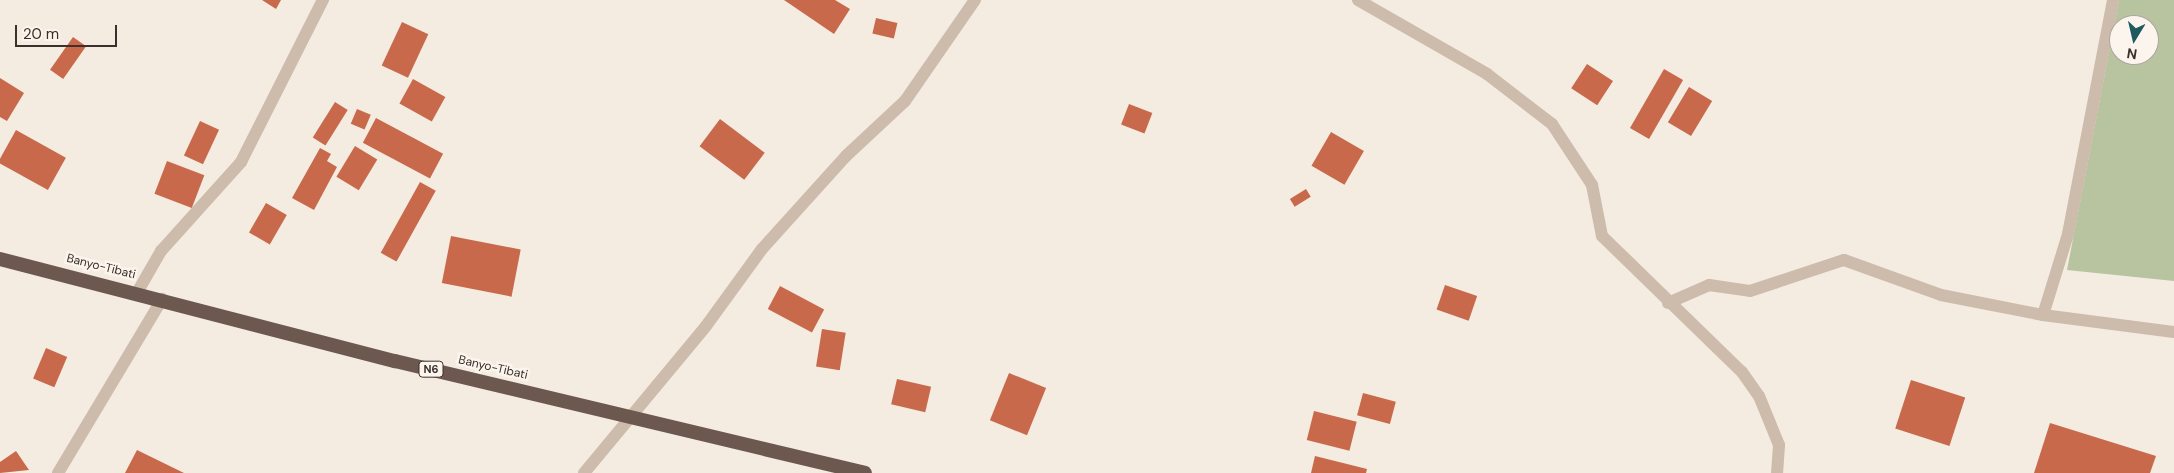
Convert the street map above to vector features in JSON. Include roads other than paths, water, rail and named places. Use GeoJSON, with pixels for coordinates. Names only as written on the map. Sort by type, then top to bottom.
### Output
{"type":"FeatureCollection","features":[{"type":"Feature","properties":{"kind":"highway","name":"Banyo-Tibati"},"geometry":{"type":"LineString","coordinates":[[0,259],[138,292],[395,361],[864,473]]}},
{"type":"Feature","properties":{"kind":"street"},"geometry":{"type":"LineString","coordinates":[[138,292],[161,252],[241,162],[324,0]]}},
{"type":"Feature","properties":{"kind":"street"},"geometry":{"type":"LineString","coordinates":[[584,473],[627,415],[706,326],[762,248],[808,197],[905,101],[975,0]]}},
{"type":"Feature","properties":{"kind":"street"},"geometry":{"type":"LineString","coordinates":[[1358,0],[1487,74],[1552,124],[1592,185],[1602,236],[1668,303],[1742,372],[1760,396],[1779,444],[1776,473]]}},
{"type":"Feature","properties":{"kind":"street"},"geometry":{"type":"LineString","coordinates":[[2043,315],[2068,234],[2114,0]]}},
{"type":"Feature","properties":{"kind":"street"},"geometry":{"type":"LineString","coordinates":[[1668,303],[1709,286],[1750,291],[1844,260],[1941,295],[2043,315],[2174,332]]}},
{"type":"Feature","properties":{"kind":"street"},"geometry":{"type":"LineString","coordinates":[[58,473],[162,299]]}}]}
